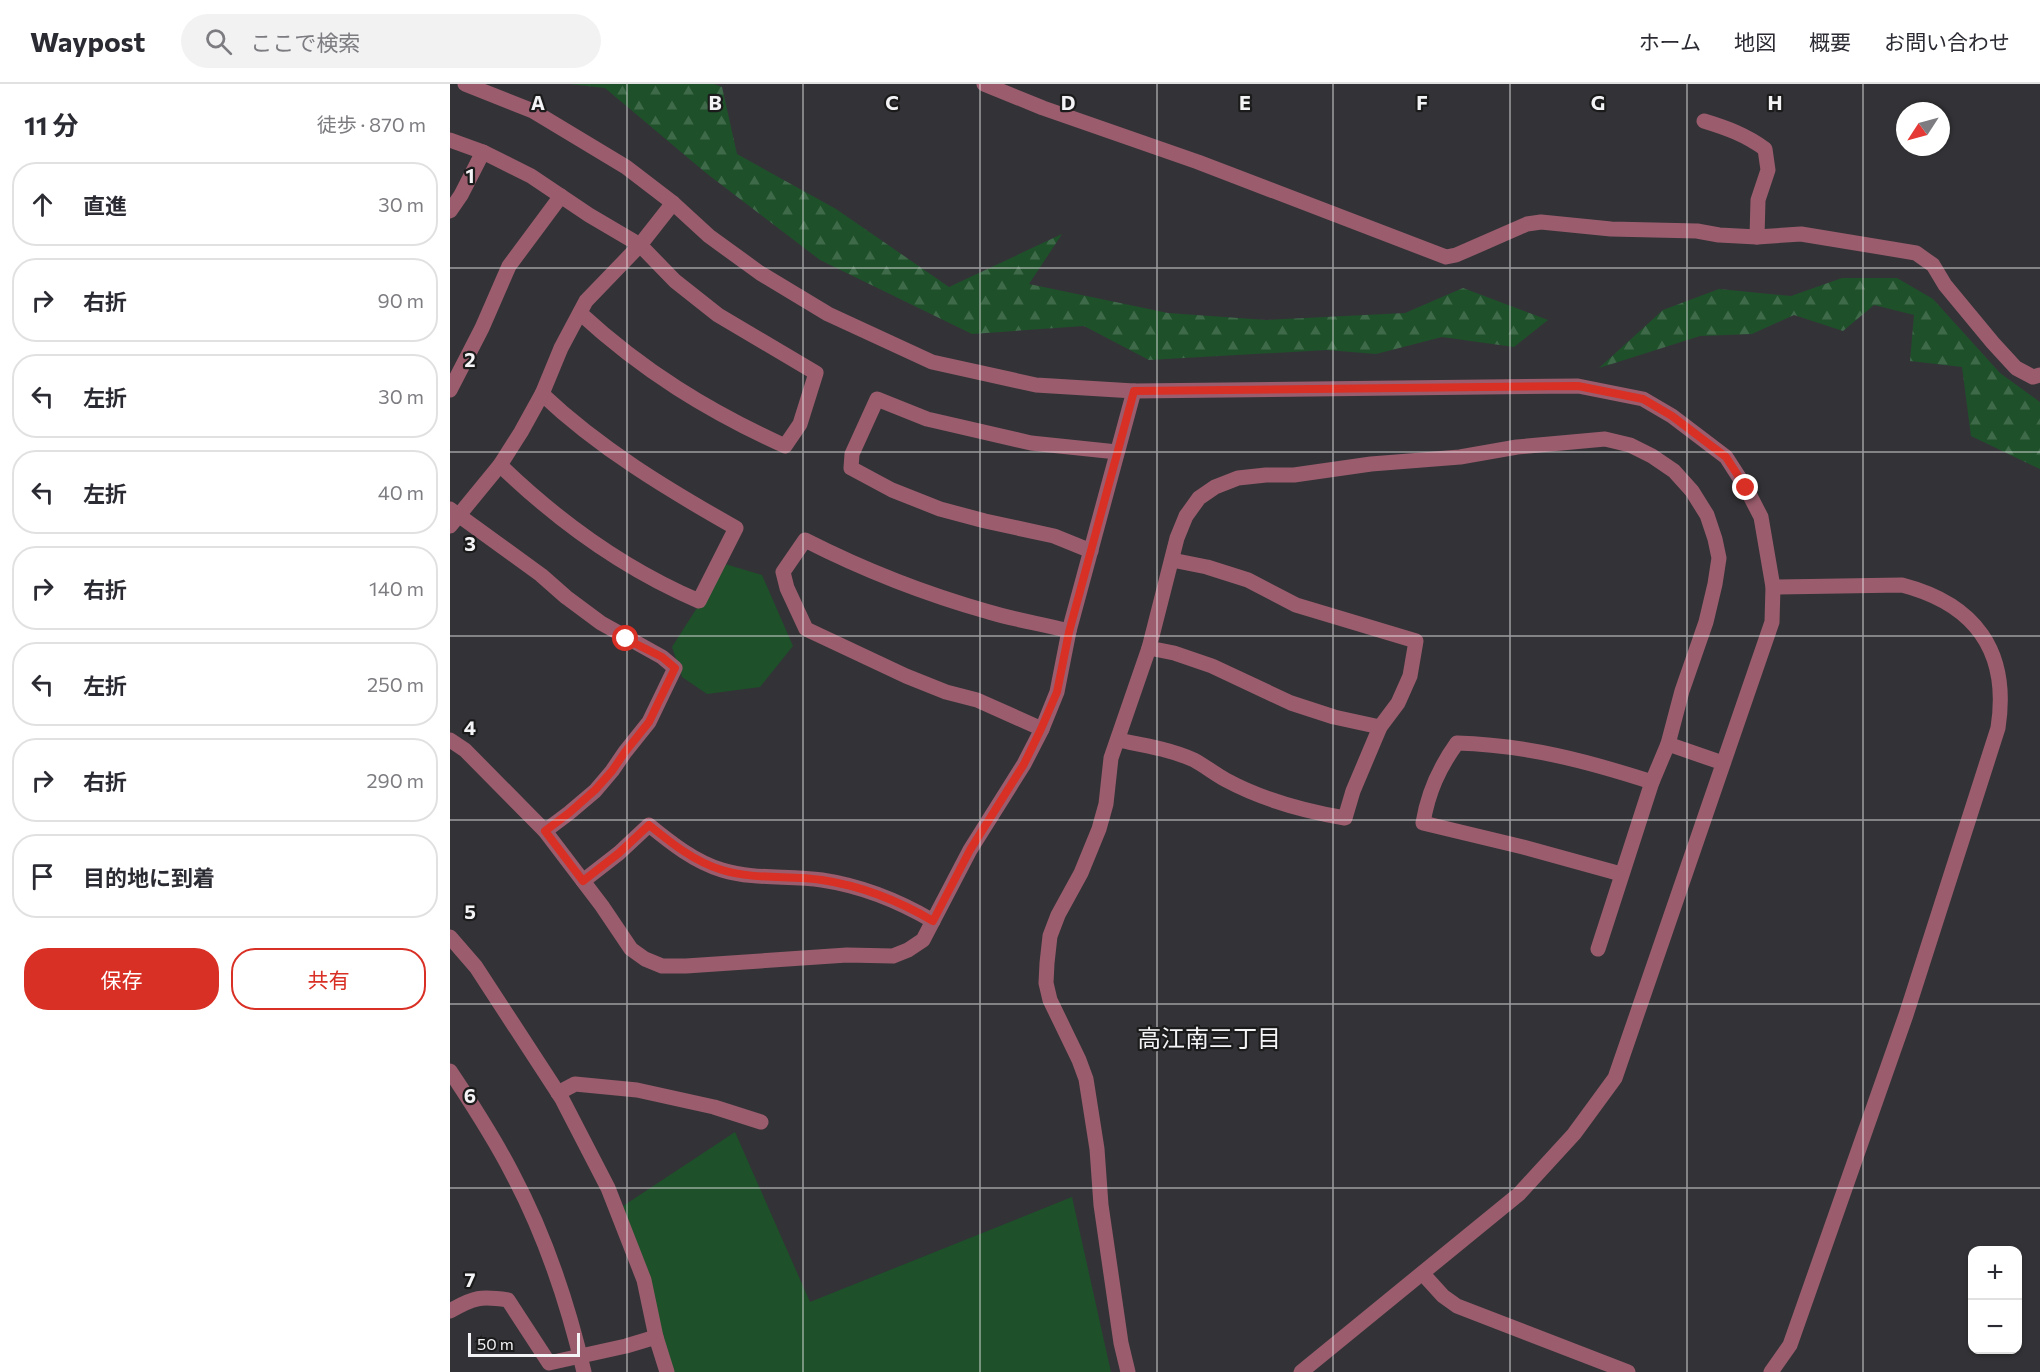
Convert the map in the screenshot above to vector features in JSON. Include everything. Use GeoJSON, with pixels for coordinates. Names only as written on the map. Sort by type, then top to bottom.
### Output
{"type":"FeatureCollection","features":[{"type":"Feature","properties":{"kind":"street"},"geometry":{"type":"LineString","coordinates":[[465,84],[533,111],[626,167],[673,203],[709,236],[760,273],[828,314],[932,362],[1036,385],[1134,391],[1578,386],[1643,399],[1672,416],[1726,457],[1761,517],[1773,587],[1772,622],[1614,1078],[1574,1134],[1519,1194],[1301,1372]]}},
{"type":"Feature","properties":{"kind":"street"},"geometry":{"type":"LineString","coordinates":[[984,84],[1042,108],[1198,162],[1446,257],[1456,255],[1527,224],[1541,222],[1611,229],[1697,231],[1757,237],[1801,234],[1916,253],[1933,265],[1945,285],[2016,368],[2033,377],[2040,375]]}},
{"type":"Feature","properties":{"kind":"street"},"geometry":{"type":"LineString","coordinates":[[1704,121],[1750,138],[1765,149],[1768,170],[1758,200],[1757,237]]}},
{"type":"Feature","properties":{"kind":"street"},"geometry":{"type":"LineString","coordinates":[[450,140],[483,152],[531,176],[589,216],[640,245],[675,281],[718,315],[816,373],[800,424],[785,446],[732,422],[646,368],[580,313]]}},
{"type":"Feature","properties":{"kind":"street"},"geometry":{"type":"LineString","coordinates":[[450,211],[483,152]]}},
{"type":"Feature","properties":{"kind":"street"},"geometry":{"type":"LineString","coordinates":[[450,390],[482,328],[509,266],[561,196]]}},
{"type":"Feature","properties":{"kind":"street"},"geometry":{"type":"LineString","coordinates":[[545,831],[578,806],[612,771],[649,722],[675,668],[662,657],[601,623],[531,568],[453,517],[500,465],[542,394],[561,348],[586,301],[640,245],[673,203]]}},
{"type":"Feature","properties":{"kind":"street"},"geometry":{"type":"LineString","coordinates":[[450,740],[465,750],[545,831],[631,950],[645,959],[662,966],[848,955],[893,956],[908,950],[922,940],[970,850],[1024,764],[1057,692],[1069,632],[1134,391]]}},
{"type":"Feature","properties":{"kind":"street"},"geometry":{"type":"LineString","coordinates":[[500,465],[529,493],[599,547],[663,586],[699,601],[736,528],[622,459],[542,394]]}},
{"type":"Feature","properties":{"kind":"street"},"geometry":{"type":"LineString","coordinates":[[1091,551],[1054,536],[940,509],[892,490],[851,468],[852,454],[877,399],[927,418],[1031,443],[1117,452]]}},
{"type":"Feature","properties":{"kind":"street"},"geometry":{"type":"LineString","coordinates":[[1128,1372],[1119,1331],[1101,1204],[1097,1149],[1086,1079],[1050,1000],[1046,983],[1050,936],[1058,915],[1081,873],[1099,829],[1106,804],[1112,758],[1149,648],[1177,538],[1186,516],[1199,498],[1215,487],[1238,478],[1294,475],[1371,464],[1460,457],[1517,447],[1605,439],[1630,445],[1674,471],[1692,491],[1707,516],[1719,558],[1706,622],[1682,691],[1668,744],[1652,782],[1598,949]]}},
{"type":"Feature","properties":{"kind":"street"},"geometry":{"type":"LineString","coordinates":[[1041,729],[977,700],[946,692],[906,676],[806,629],[787,588],[783,572],[806,540],[841,558],[937,597],[1069,632]]}},
{"type":"Feature","properties":{"kind":"street"},"geometry":{"type":"LineString","coordinates":[[1118,740],[1162,749],[1194,760],[1227,780],[1271,800],[1306,811],[1345,818],[1353,791],[1380,727],[1398,703],[1410,676],[1416,641],[1296,605],[1248,580],[1207,567],[1172,560]]}},
{"type":"Feature","properties":{"kind":"street"},"geometry":{"type":"LineString","coordinates":[[1771,1372],[1790,1345],[1894,1048],[1992,746],[2000,711],[1998,670],[1990,647],[1978,629],[1961,612],[1944,600],[1922,590],[1902,585],[1773,587]]}},
{"type":"Feature","properties":{"kind":"street"},"geometry":{"type":"LineString","coordinates":[[1149,648],[1174,653],[1212,666],[1291,703],[1334,717],[1380,727]]}},
{"type":"Feature","properties":{"kind":"street"},"geometry":{"type":"LineString","coordinates":[[1621,874],[1423,823],[1430,791],[1440,767],[1457,743],[1491,744],[1540,751],[1599,765],[1652,782]]}},
{"type":"Feature","properties":{"kind":"street"},"geometry":{"type":"LineString","coordinates":[[1668,744],[1723,763]]}},
{"type":"Feature","properties":{"kind":"street"},"geometry":{"type":"LineString","coordinates":[[583,881],[619,853],[649,825],[674,845],[723,871],[779,878],[821,880],[846,885],[898,902],[933,921]]}},
{"type":"Feature","properties":{"kind":"street"},"geometry":{"type":"LineString","coordinates":[[450,937],[476,967],[558,1093],[608,1188],[644,1280],[656,1336],[667,1372]]}},
{"type":"Feature","properties":{"kind":"street"},"geometry":{"type":"LineString","coordinates":[[450,1071],[508,1165],[528,1205],[561,1291],[584,1372]]}},
{"type":"Feature","properties":{"kind":"street"},"geometry":{"type":"LineString","coordinates":[[558,1093],[575,1084],[637,1090],[714,1107],[761,1122]]}},
{"type":"Feature","properties":{"kind":"street"},"geometry":{"type":"LineString","coordinates":[[1423,1274],[1443,1296],[1457,1306],[1628,1372]]}},
{"type":"Feature","properties":{"kind":"street"},"geometry":{"type":"LineString","coordinates":[[450,1311],[465,1302],[484,1296],[508,1300],[549,1363],[626,1346],[656,1336]]}},
{"type":"Feature","properties":{"kind":"street"},"geometry":{"type":"LineString","coordinates":[[656,1336],[659,1372]]}},
{"type":"Feature","properties":{"kind":"green space"},"geometry":{"type":"Polygon","coordinates":[[[570,84],[714,84],[722,87],[737,154],[836,209],[949,287],[1062,234],[1029,284],[1168,313],[1266,320],[1405,313],[1463,288],[1548,320],[1514,347],[1442,337],[1376,354],[1327,350],[1149,360],[1084,326],[972,334],[820,260],[706,173],[605,88],[570,84]]]}},
{"type":"Feature","properties":{"kind":"green space"},"geometry":{"type":"Polygon","coordinates":[[[1842,278],[1897,278],[1933,299],[2000,373],[2040,402],[2040,469],[1971,436],[1962,367],[1910,361],[1914,315],[1874,305],[1843,331],[1794,315],[1752,334],[1700,336],[1599,368],[1663,310],[1719,289],[1791,296],[1842,278]]]}},
{"type":"Feature","properties":{"kind":"green space"},"geometry":{"type":"Polygon","coordinates":[[[725,564],[762,575],[793,646],[760,687],[707,694],[682,677],[672,647],[725,564]]]}},
{"type":"Feature","properties":{"kind":"green space"},"geometry":{"type":"Polygon","coordinates":[[[735,1132],[810,1302],[1072,1197],[1111,1372],[672,1372],[623,1206],[735,1132]]]}},
{"type":"Feature","properties":{"kind":"district","name":"高江南三丁目"},"geometry":{"type":"Point","coordinates":[1209,1037]}},
{"type":"Feature","properties":{"kind":"route"},"geometry":{"type":"LineString","coordinates":[[626,639],[662,657],[675,668],[649,722],[612,771],[595,790],[545,831],[583,881],[619,853],[649,825],[674,845],[723,871],[779,878],[821,880],[846,885],[898,902],[933,921],[970,850],[1024,764],[1057,692],[1069,632],[1134,391],[1578,386],[1643,399],[1672,416],[1726,457],[1746,488]]}}]}
